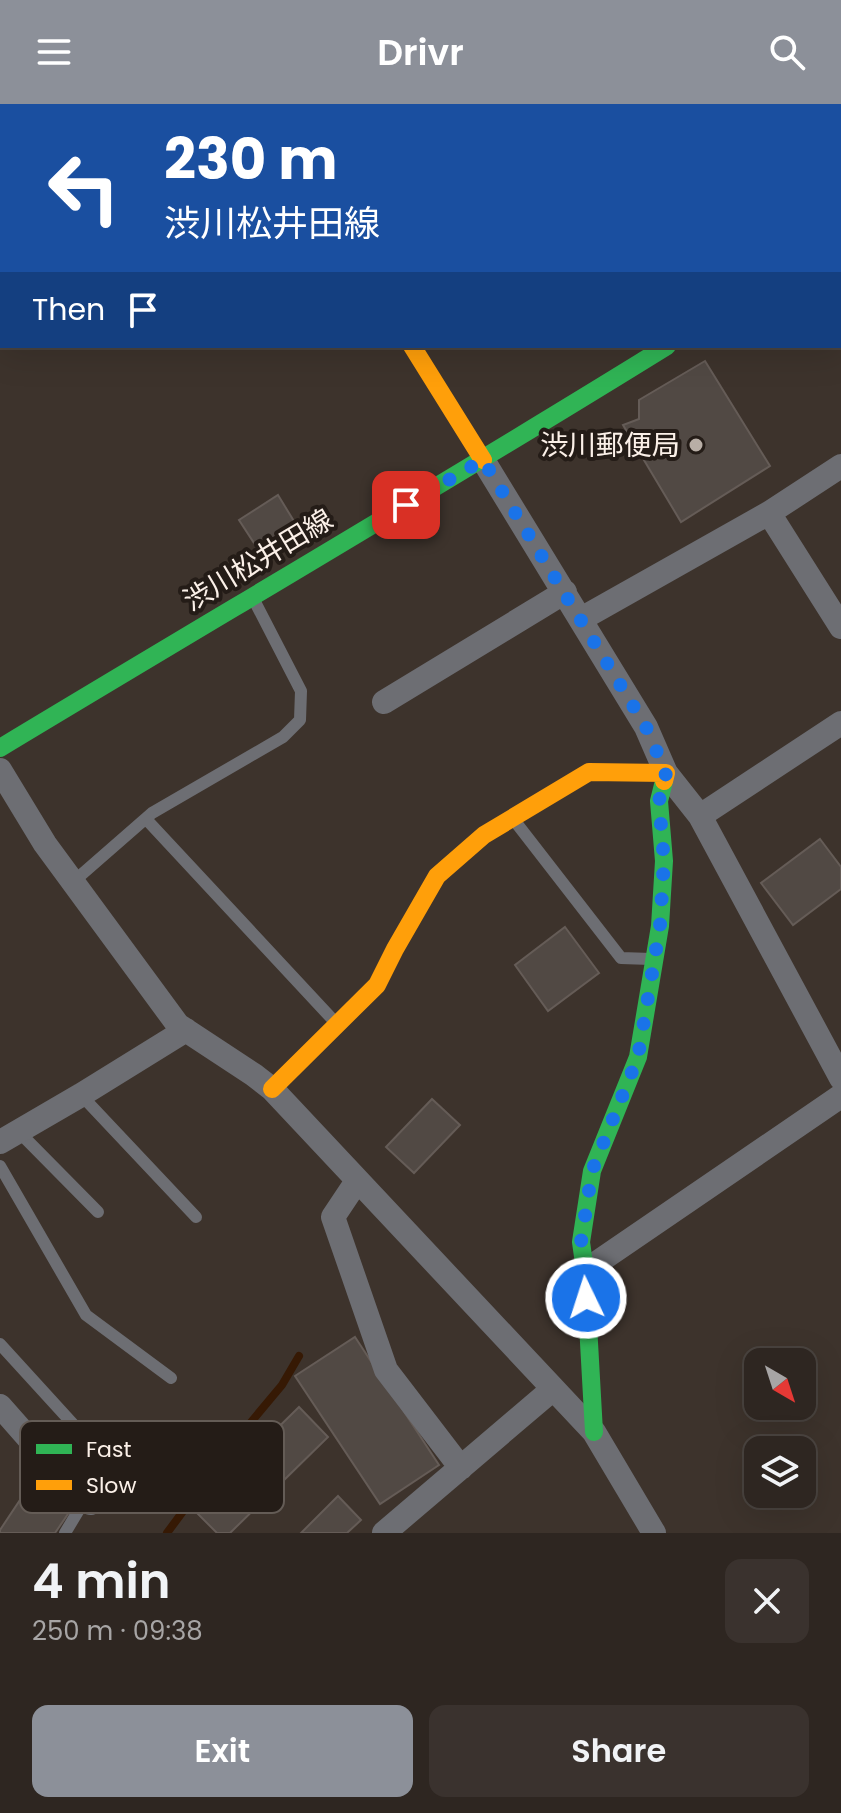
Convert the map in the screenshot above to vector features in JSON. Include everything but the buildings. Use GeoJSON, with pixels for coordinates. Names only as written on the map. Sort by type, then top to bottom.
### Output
{"type":"FeatureCollection","features":[{"type":"Feature","properties":{"kind":"street"},"geometry":{"type":"LineString","coordinates":[[413,348],[646,727],[666,773],[700,816],[841,1078]]}},
{"type":"Feature","properties":{"kind":"street","name":"渋川松井田線"},"geometry":{"type":"LineString","coordinates":[[0,748],[483,460],[664,348]]}},
{"type":"Feature","properties":{"kind":"street"},"geometry":{"type":"LineString","coordinates":[[581,619],[769,513],[841,466]]}},
{"type":"Feature","properties":{"kind":"street"},"geometry":{"type":"LineString","coordinates":[[769,513],[841,627]]}},
{"type":"Feature","properties":{"kind":"street"},"geometry":{"type":"LineString","coordinates":[[384,702],[565,592]]}},
{"type":"Feature","properties":{"kind":"street"},"geometry":{"type":"LineString","coordinates":[[700,816],[841,723]]}},
{"type":"Feature","properties":{"kind":"street"},"geometry":{"type":"LineString","coordinates":[[0,770],[45,844],[178,1025],[272,1089],[594,1432],[654,1533]]}},
{"type":"Feature","properties":{"kind":"street"},"geometry":{"type":"LineString","coordinates":[[272,1089],[377,985],[437,876],[484,835],[589,772],[666,773]]}},
{"type":"Feature","properties":{"kind":"street"},"geometry":{"type":"LineString","coordinates":[[594,1432],[581,1242],[592,1171],[638,1057],[660,926],[664,861],[659,801],[666,773]]}},
{"type":"Feature","properties":{"kind":"street"},"geometry":{"type":"LineString","coordinates":[[9,1136],[186,1030]]}},
{"type":"Feature","properties":{"kind":"street"},"geometry":{"type":"LineString","coordinates":[[585,1271],[841,1096]]}},
{"type":"Feature","properties":{"kind":"street"},"geometry":{"type":"LineString","coordinates":[[357,1181],[333,1217],[386,1370],[461,1468]]}},
{"type":"Feature","properties":{"kind":"street"},"geometry":{"type":"LineString","coordinates":[[384,1533],[553,1389]]}},
{"type":"Feature","properties":{"kind":"street"},"geometry":{"type":"LineString","coordinates":[[0,1406],[20,1429]]}},
{"type":"Feature","properties":{"kind":"lane"},"geometry":{"type":"LineString","coordinates":[[73,882],[152,813],[283,737],[300,720],[301,691],[252,596]]}},
{"type":"Feature","properties":{"kind":"lane"},"geometry":{"type":"LineString","coordinates":[[512,818],[621,958],[655,959]]}},
{"type":"Feature","properties":{"kind":"lane"},"geometry":{"type":"LineString","coordinates":[[146,819],[338,1024]]}},
{"type":"Feature","properties":{"kind":"lane"},"geometry":{"type":"LineString","coordinates":[[81,1095],[196,1217]]}},
{"type":"Feature","properties":{"kind":"lane"},"geometry":{"type":"LineString","coordinates":[[9,1136],[98,1212]]}},
{"type":"Feature","properties":{"kind":"lane"},"geometry":{"type":"LineString","coordinates":[[0,1166],[86,1315],[171,1378]]}},
{"type":"Feature","properties":{"kind":"lane"},"geometry":{"type":"LineString","coordinates":[[0,1344],[70,1421]]}},
{"type":"Feature","properties":{"kind":"lane"},"geometry":{"type":"LineString","coordinates":[[65,1533],[80,1513]]}},
{"type":"Feature","properties":{"kind":"waterway"},"geometry":{"type":"LineString","coordinates":[[252,1421],[282,1385],[299,1356]]}},
{"type":"Feature","properties":{"kind":"waterway"},"geometry":{"type":"LineString","coordinates":[[167,1533],[182,1513]]}},
{"type":"Feature","properties":{"kind":"traffic: fast"},"geometry":{"type":"LineString","coordinates":[[0,748],[664,348]]}},
{"type":"Feature","properties":{"kind":"traffic: fast"},"geometry":{"type":"LineString","coordinates":[[594,1432],[581,1242],[592,1171],[638,1057],[660,926],[664,861],[659,801],[664,781]]}},
{"type":"Feature","properties":{"kind":"traffic: slow"},"geometry":{"type":"LineString","coordinates":[[413,348],[483,460]]}},
{"type":"Feature","properties":{"kind":"traffic: slow"},"geometry":{"type":"LineString","coordinates":[[272,1089],[377,985],[437,876],[484,835],[589,772],[666,773],[664,781]]}},
{"type":"Feature","properties":{"kind":"place","name":"渋川郵便局"},"geometry":{"type":"Point","coordinates":[696,445]}},
{"type":"Feature","properties":{"kind":"route"},"geometry":{"type":"LineString","coordinates":[[406,505],[483,460],[646,727],[666,773],[659,801],[664,861],[660,926],[638,1057],[592,1171],[581,1242],[586,1298]]}}]}
